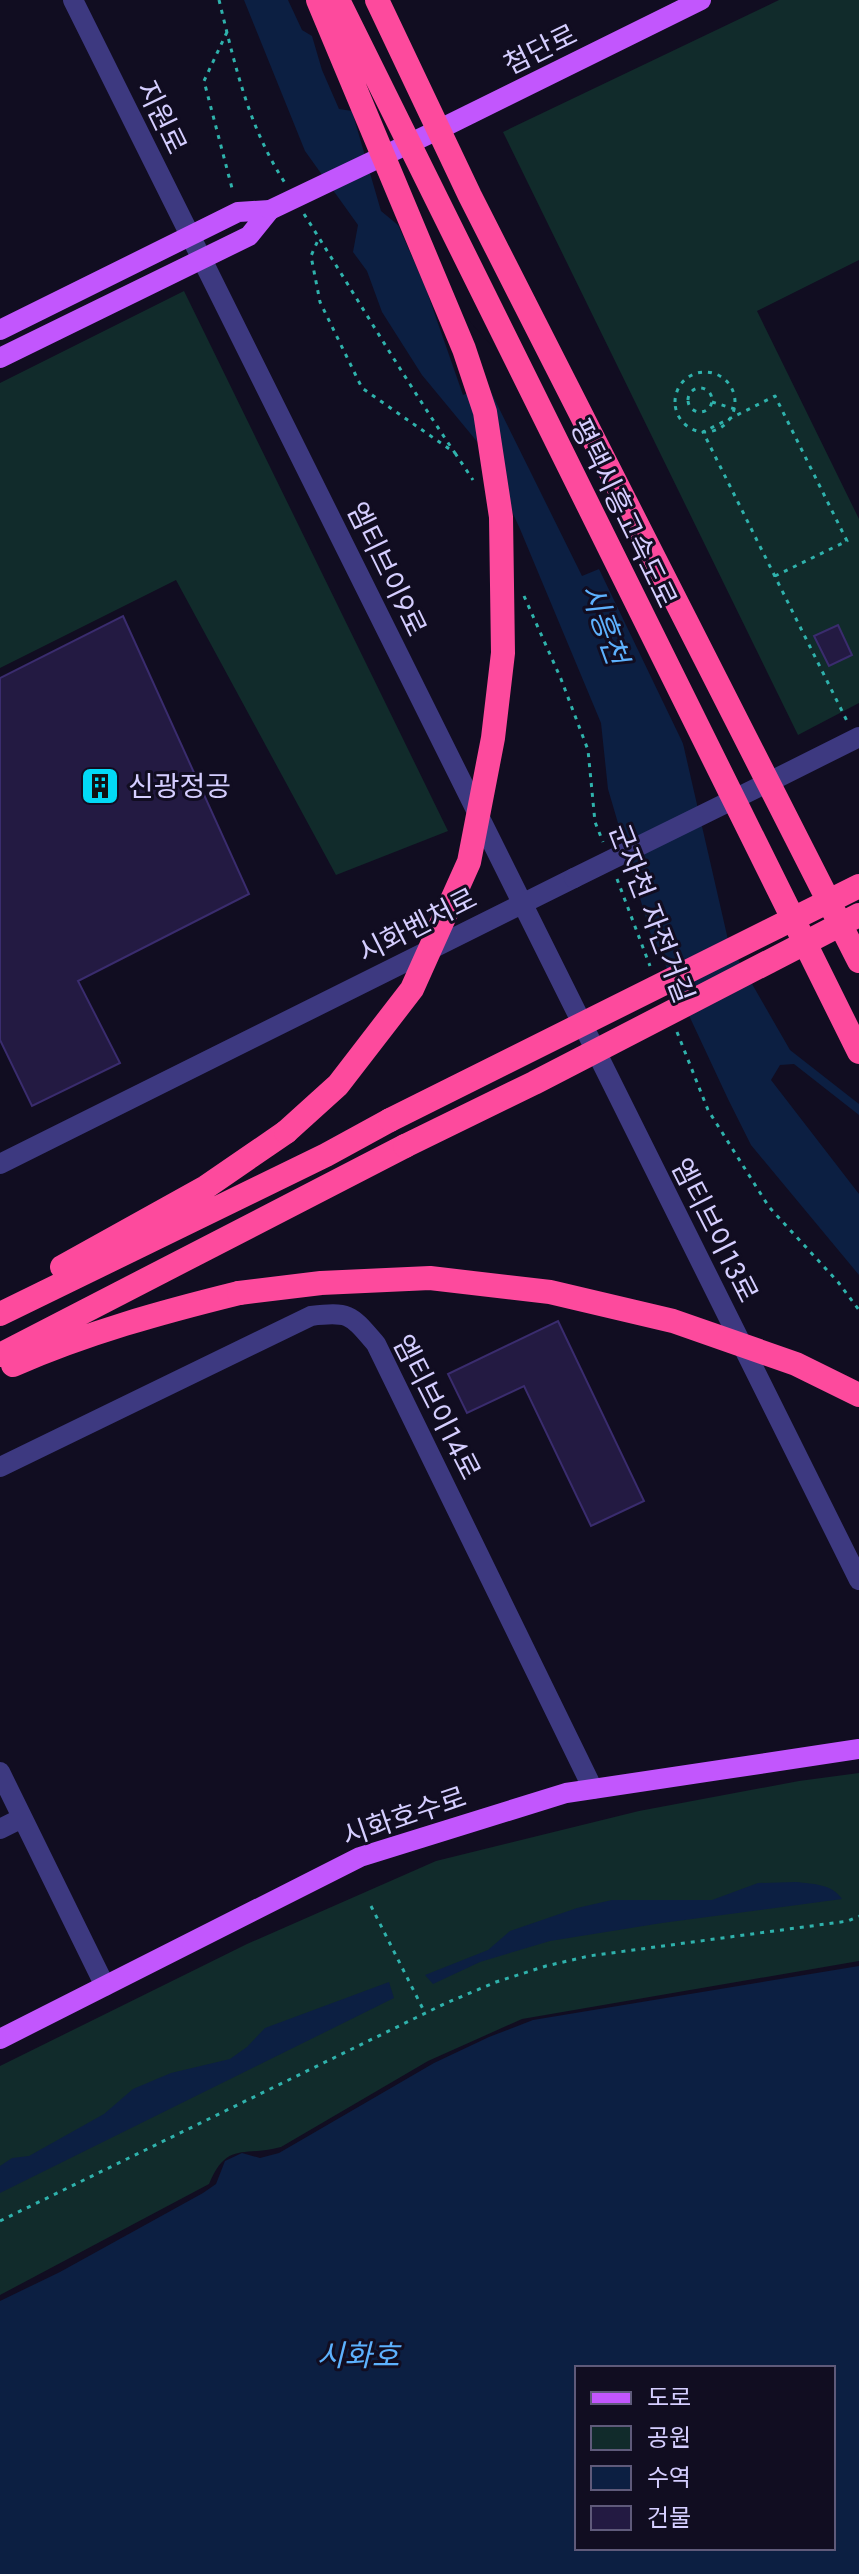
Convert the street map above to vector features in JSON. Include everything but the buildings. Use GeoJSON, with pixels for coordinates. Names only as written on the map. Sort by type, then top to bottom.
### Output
{"type":"FeatureCollection","features":[{"type":"Feature","properties":{"kind":"highway"},"geometry":{"type":"LineString","coordinates":[[0,1301],[206,1187],[286,1132],[338,1085],[412,989],[469,862],[493,738],[503,653],[501,517],[485,412],[464,349],[318,0]]}},
{"type":"Feature","properties":{"kind":"highway","name":"평택시흥고속도로"},"geometry":{"type":"LineString","coordinates":[[338,0],[859,1052]]}},
{"type":"Feature","properties":{"kind":"highway","name":"평택시흥고속도로"},"geometry":{"type":"LineString","coordinates":[[380,0],[470,196],[852,923],[859,961]]}},
{"type":"Feature","properties":{"kind":"highway"},"geometry":{"type":"LineString","coordinates":[[0,1314],[326,1155],[390,1120],[859,886]]}},
{"type":"Feature","properties":{"kind":"highway"},"geometry":{"type":"LineString","coordinates":[[0,1355],[405,1146],[852,923],[859,955]]}},
{"type":"Feature","properties":{"kind":"highway"},"geometry":{"type":"LineString","coordinates":[[0,1371],[40,1353],[154,1314],[239,1293],[321,1283],[430,1278],[550,1292],[673,1321],[796,1364],[859,1395]]}},
{"type":"Feature","properties":{"kind":"main road","name":"첨단로"},"geometry":{"type":"LineString","coordinates":[[270,210],[701,0]]}},
{"type":"Feature","properties":{"kind":"main road"},"geometry":{"type":"LineString","coordinates":[[0,330],[238,212],[270,210]]}},
{"type":"Feature","properties":{"kind":"main road"},"geometry":{"type":"LineString","coordinates":[[0,358],[249,236],[270,210]]}},
{"type":"Feature","properties":{"kind":"main road","name":"시화호수로"},"geometry":{"type":"LineString","coordinates":[[0,2039],[360,1857],[566,1793],[859,1749]]}},
{"type":"Feature","properties":{"kind":"street","name":"지원로"},"geometry":{"type":"LineString","coordinates":[[73,0],[201,259]]}},
{"type":"Feature","properties":{"kind":"street"},"geometry":{"type":"LineString","coordinates":[[380,0],[446,126]]}},
{"type":"Feature","properties":{"kind":"street","name":"엠티브이9로"},"geometry":{"type":"LineString","coordinates":[[201,259],[522,904]]}},
{"type":"Feature","properties":{"kind":"street","name":"시화벤처로"},"geometry":{"type":"LineString","coordinates":[[0,1164],[857,738]]}},
{"type":"Feature","properties":{"kind":"street","name":"엠티브이13로"},"geometry":{"type":"LineString","coordinates":[[522,904],[859,1580]]}},
{"type":"Feature","properties":{"kind":"street","name":"엠티브이14로"},"geometry":{"type":"LineString","coordinates":[[0,1467],[311,1316],[339,1312],[358,1323],[376,1344],[593,1789]]}},
{"type":"Feature","properties":{"kind":"street"},"geometry":{"type":"LineString","coordinates":[[0,1772],[105,1986]]}},
{"type":"Feature","properties":{"kind":"street"},"geometry":{"type":"LineString","coordinates":[[0,1829],[22,1818]]}},
{"type":"Feature","properties":{"kind":"path"},"geometry":{"type":"LineString","coordinates":[[219,0],[248,111],[269,158],[286,185]]}},
{"type":"Feature","properties":{"kind":"path"},"geometry":{"type":"LineString","coordinates":[[227,32],[204,81],[238,212]]}},
{"type":"Feature","properties":{"kind":"path"},"geometry":{"type":"LineString","coordinates":[[302,211],[478,492]]}},
{"type":"Feature","properties":{"kind":"path"},"geometry":{"type":"LineString","coordinates":[[319,238],[311,256],[320,302],[362,388],[455,453]]}},
{"type":"Feature","properties":{"kind":"path"},"geometry":{"type":"LineString","coordinates":[[701,372],[720,375],[733,389],[735,409],[729,419],[715,431],[703,432],[686,426],[676,409],[675,399],[684,381],[701,372]]}},
{"type":"Feature","properties":{"kind":"path"},"geometry":{"type":"LineString","coordinates":[[700,388],[710,394],[712,402],[701,413],[690,409],[687,402],[689,394],[700,388]]}},
{"type":"Feature","properties":{"kind":"path"},"geometry":{"type":"LineString","coordinates":[[729,419],[775,396],[847,541],[775,576]]}},
{"type":"Feature","properties":{"kind":"path"},"geometry":{"type":"LineString","coordinates":[[712,402],[735,409]]}},
{"type":"Feature","properties":{"kind":"path"},"geometry":{"type":"LineString","coordinates":[[703,432],[857,738]]}},
{"type":"Feature","properties":{"kind":"path","name":"군자천 자전거길"},"geometry":{"type":"LineString","coordinates":[[523,593],[588,750],[595,822],[605,848]]}},
{"type":"Feature","properties":{"kind":"path","name":"군자천 자전거길"},"geometry":{"type":"LineString","coordinates":[[615,874],[652,969]]}},
{"type":"Feature","properties":{"kind":"path","name":"군자천 자전거길"},"geometry":{"type":"LineString","coordinates":[[674,1025],[708,1110],[769,1207],[838,1282],[859,1310]]}},
{"type":"Feature","properties":{"kind":"path"},"geometry":{"type":"LineString","coordinates":[[371,1906],[425,2013]]}},
{"type":"Feature","properties":{"kind":"path"},"geometry":{"type":"LineString","coordinates":[[0,2221],[425,2013],[496,1982],[574,1959],[848,1921],[859,1916]]}},
{"type":"Feature","properties":{"kind":"green space"},"geometry":{"type":"Polygon","coordinates":[[[779,0],[859,0],[859,260],[757,311],[859,519],[859,703],[798,735],[503,132],[779,0]]]}},
{"type":"Feature","properties":{"kind":"green space"},"geometry":{"type":"Polygon","coordinates":[[[184,291],[448,831],[336,875],[176,580],[0,668],[0,383],[184,291]]]}},
{"type":"Feature","properties":{"kind":"green space"},"geometry":{"type":"Polygon","coordinates":[[[859,1773],[859,1961],[522,2019],[428,2061],[281,2147],[230,2156],[222,2161],[209,2184],[0,2295],[0,2066],[247,1944],[436,1861],[639,1811],[859,1773]]]}},
{"type":"Feature","properties":{"kind":"water","name":"시흥천"},"geometry":{"type":"Polygon","coordinates":[[[244,0],[288,0],[302,30],[312,36],[322,70],[339,109],[352,111],[381,211],[415,239],[662,652],[729,944],[790,1050],[859,1104],[859,1115],[794,1064],[780,1065],[771,1080],[859,1194],[859,1275],[751,1145],[728,1099],[650,932],[608,789],[601,723],[520,529],[484,450],[422,375],[382,312],[367,271],[353,252],[358,225],[305,151],[244,0]]]}},
{"type":"Feature","properties":{"kind":"water"},"geometry":{"type":"Polygon","coordinates":[[[796,1882],[828,1888],[842,1899],[550,1941],[480,1962],[433,1984],[425,1975],[488,1950],[510,1931],[577,1908],[612,1900],[712,1900],[758,1883],[796,1882]]]}},
{"type":"Feature","properties":{"kind":"water","name":"시화호"},"geometry":{"type":"Polygon","coordinates":[[[859,1966],[859,2574],[0,2574],[0,2301],[60,2272],[203,2193],[216,2184],[225,2161],[242,2153],[260,2158],[279,2153],[434,2063],[533,2020],[859,1966]]]}},
{"type":"Feature","properties":{"kind":"water"},"geometry":{"type":"Polygon","coordinates":[[[389,1982],[394,1998],[0,2193],[0,2166],[12,2158],[29,2156],[104,2114],[133,2089],[171,2073],[230,2059],[265,2028],[389,1982]]]}},
{"type":"Feature","properties":{"kind":"pier"},"geometry":{"type":"Polygon","coordinates":[[[395,218],[418,237],[437,286],[531,388],[665,651],[690,758],[599,569],[582,576],[488,386],[463,395],[425,286],[395,218]]]}},
{"type":"Feature","properties":{"kind":"place","name":"신광정공"},"geometry":{"type":"Point","coordinates":[100,786]}}]}
